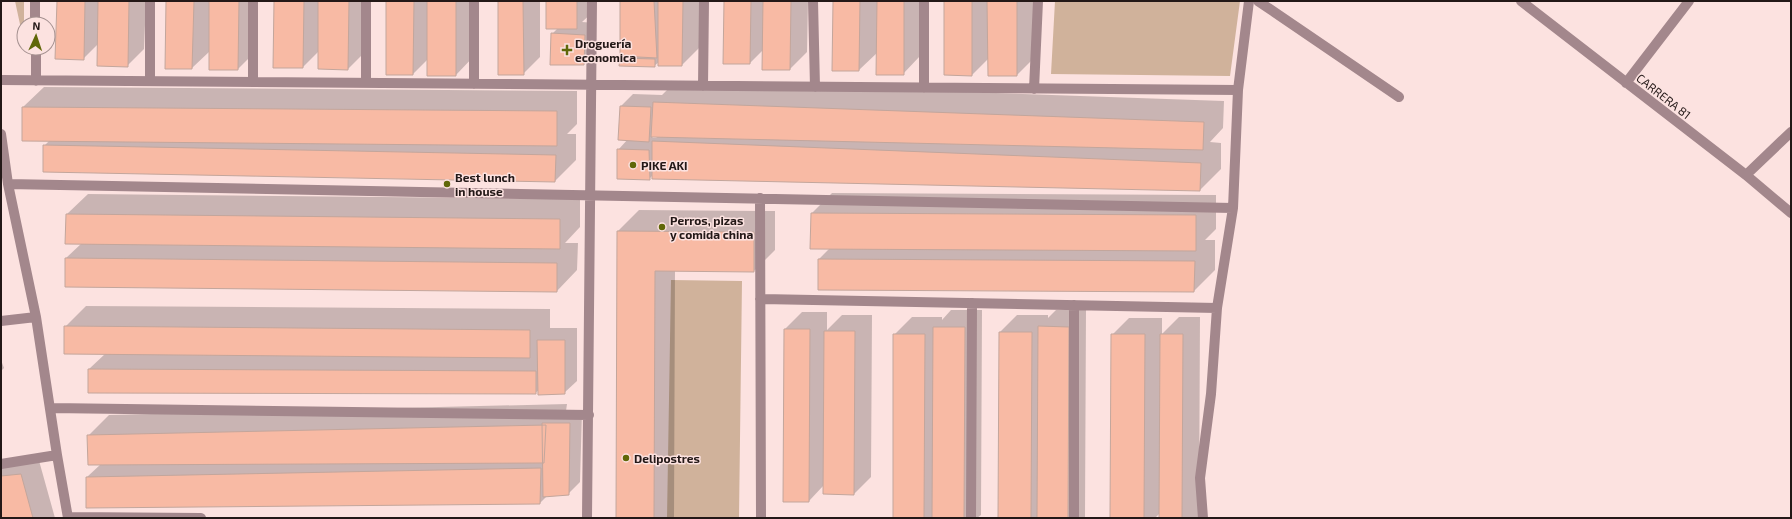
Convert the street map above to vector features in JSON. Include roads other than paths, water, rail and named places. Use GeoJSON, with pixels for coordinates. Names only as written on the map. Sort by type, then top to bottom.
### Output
{"type":"FeatureCollection","features":[{"type":"Feature","properties":{"kind":"street"},"geometry":{"type":"LineString","coordinates":[[35,1],[36,16]]}},
{"type":"Feature","properties":{"kind":"street"},"geometry":{"type":"LineString","coordinates":[[150,1],[150,81]]}},
{"type":"Feature","properties":{"kind":"street"},"geometry":{"type":"LineString","coordinates":[[252,1],[253,82]]}},
{"type":"Feature","properties":{"kind":"street"},"geometry":{"type":"LineString","coordinates":[[366,1],[366,83]]}},
{"type":"Feature","properties":{"kind":"street"},"geometry":{"type":"LineString","coordinates":[[474,1],[474,84]]}},
{"type":"Feature","properties":{"kind":"street"},"geometry":{"type":"LineString","coordinates":[[587,518],[592,1]]}},
{"type":"Feature","properties":{"kind":"street"},"geometry":{"type":"LineString","coordinates":[[703,86],[704,1]]}},
{"type":"Feature","properties":{"kind":"street"},"geometry":{"type":"LineString","coordinates":[[812,1],[815,87]]}},
{"type":"Feature","properties":{"kind":"street"},"geometry":{"type":"LineString","coordinates":[[924,1],[924,88]]}},
{"type":"Feature","properties":{"kind":"street"},"geometry":{"type":"LineString","coordinates":[[1034,89],[1038,1]]}},
{"type":"Feature","properties":{"kind":"street"},"geometry":{"type":"LineString","coordinates":[[1203,518],[1200,478],[1211,394],[1217,308],[1233,208],[1238,90],[1249,1]]}},
{"type":"Feature","properties":{"kind":"street"},"geometry":{"type":"LineString","coordinates":[[1258,1],[1399,97]]}},
{"type":"Feature","properties":{"kind":"street","name":"CARRERA 81"},"geometry":{"type":"LineString","coordinates":[[1521,1],[1746,175],[1791,213]]}},
{"type":"Feature","properties":{"kind":"street"},"geometry":{"type":"LineString","coordinates":[[1626,83],[1689,1]]}},
{"type":"Feature","properties":{"kind":"street"},"geometry":{"type":"LineString","coordinates":[[36,56],[36,80]]}},
{"type":"Feature","properties":{"kind":"street"},"geometry":{"type":"LineString","coordinates":[[1,80],[1238,90]]}},
{"type":"Feature","properties":{"kind":"street"},"geometry":{"type":"LineString","coordinates":[[1746,175],[1791,132]]}},
{"type":"Feature","properties":{"kind":"street"},"geometry":{"type":"LineString","coordinates":[[1,134],[3,170],[8,184],[36,317],[51,408],[56,455],[68,518],[201,518]]}},
{"type":"Feature","properties":{"kind":"street"},"geometry":{"type":"LineString","coordinates":[[8,184],[1233,208]]}},
{"type":"Feature","properties":{"kind":"street"},"geometry":{"type":"LineString","coordinates":[[760,198],[761,518]]}},
{"type":"Feature","properties":{"kind":"street"},"geometry":{"type":"LineString","coordinates":[[760,299],[1217,308]]}},
{"type":"Feature","properties":{"kind":"street"},"geometry":{"type":"LineString","coordinates":[[971,518],[972,303]]}},
{"type":"Feature","properties":{"kind":"street"},"geometry":{"type":"LineString","coordinates":[[1074,305],[1074,518]]}},
{"type":"Feature","properties":{"kind":"street"},"geometry":{"type":"LineString","coordinates":[[1,321],[36,317]]}},
{"type":"Feature","properties":{"kind":"street"},"geometry":{"type":"LineString","coordinates":[[51,408],[589,415]]}},
{"type":"Feature","properties":{"kind":"street"},"geometry":{"type":"LineString","coordinates":[[1,464],[56,455]]}},
{"type":"Feature","properties":{"kind":"place","name":"Droguería economica"},"geometry":{"type":"Point","coordinates":[567,50]}},
{"type":"Feature","properties":{"kind":"place","name":"PIKE AKI"},"geometry":{"type":"Point","coordinates":[633,165]}},
{"type":"Feature","properties":{"kind":"place","name":"Best lunch in house"},"geometry":{"type":"Point","coordinates":[447,184]}},
{"type":"Feature","properties":{"kind":"place","name":"Perros, pizas y comida china"},"geometry":{"type":"Point","coordinates":[662,227]}},
{"type":"Feature","properties":{"kind":"place","name":"Delipostres"},"geometry":{"type":"Point","coordinates":[626,458]}}]}
